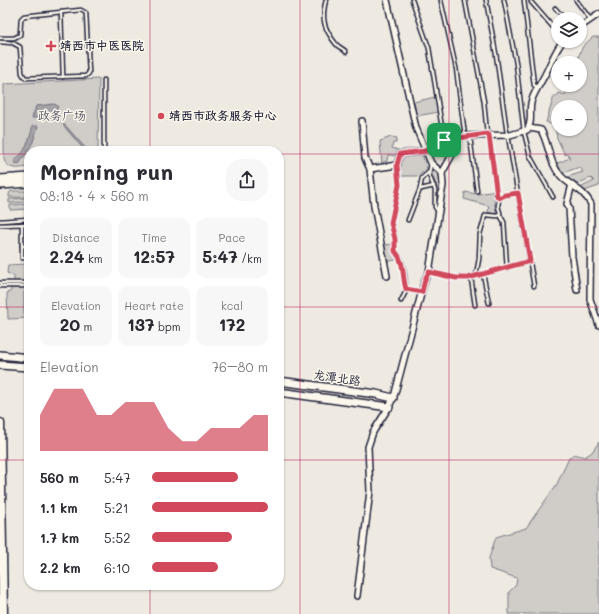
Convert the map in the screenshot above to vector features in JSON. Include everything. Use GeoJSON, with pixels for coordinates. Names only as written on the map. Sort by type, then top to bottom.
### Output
{"type":"FeatureCollection","features":[{"type":"Feature","properties":{"kind":"main road"},"geometry":{"type":"LineString","coordinates":[[0,179],[24,177]]}},
{"type":"Feature","properties":{"kind":"main road"},"geometry":{"type":"LineString","coordinates":[[0,184],[24,183]]}},
{"type":"Feature","properties":{"kind":"main road"},"geometry":{"type":"LineString","coordinates":[[0,355],[24,357]]}},
{"type":"Feature","properties":{"kind":"main road"},"geometry":{"type":"LineString","coordinates":[[0,364],[24,366]]}},
{"type":"Feature","properties":{"kind":"main road","name":"龙潭北路"},"geometry":{"type":"LineString","coordinates":[[284,382],[376,394],[392,398]]}},
{"type":"Feature","properties":{"kind":"main road","name":"龙潭北路"},"geometry":{"type":"LineString","coordinates":[[284,393],[389,407]]}},
{"type":"Feature","properties":{"kind":"main road"},"geometry":{"type":"LineString","coordinates":[[0,423],[3,614]]}},
{"type":"Feature","properties":{"kind":"street"},"geometry":{"type":"LineString","coordinates":[[387,0],[416,128],[431,162],[442,173]]}},
{"type":"Feature","properties":{"kind":"street"},"geometry":{"type":"LineString","coordinates":[[587,22],[599,14]]}},
{"type":"Feature","properties":{"kind":"street"},"geometry":{"type":"LineString","coordinates":[[370,169],[397,165],[400,154],[425,151],[444,140],[468,136],[524,132],[529,128],[531,121],[531,104],[537,88],[543,80],[553,55],[558,48]]}},
{"type":"Feature","properties":{"kind":"street"},"geometry":{"type":"LineString","coordinates":[[362,121],[365,158],[370,169],[374,206],[387,276]]}},
{"type":"Feature","properties":{"kind":"street"},"geometry":{"type":"LineString","coordinates":[[529,128],[540,130],[554,165],[562,176],[583,192],[591,204],[590,298],[599,325]]}},
{"type":"Feature","properties":{"kind":"street"},"geometry":{"type":"LineString","coordinates":[[357,596],[370,491],[368,447],[373,432],[389,407],[398,386],[412,326],[425,279],[429,272],[443,185],[442,173],[452,155],[453,139]]}},
{"type":"Feature","properties":{"kind":"street"},"geometry":{"type":"LineString","coordinates":[[572,184],[567,204],[569,208],[572,263],[577,290]]}},
{"type":"Feature","properties":{"kind":"lane"},"geometry":{"type":"LineString","coordinates":[[326,0],[322,12],[326,31],[336,44],[346,52]]}},
{"type":"Feature","properties":{"kind":"lane"},"geometry":{"type":"LineString","coordinates":[[412,0],[429,48],[444,140]]}},
{"type":"Feature","properties":{"kind":"lane"},"geometry":{"type":"LineString","coordinates":[[465,0],[484,102],[497,196],[499,198],[498,206],[500,215],[504,222],[507,268]]}},
{"type":"Feature","properties":{"kind":"lane"},"geometry":{"type":"LineString","coordinates":[[486,0],[534,286]]}},
{"type":"Feature","properties":{"kind":"lane"},"geometry":{"type":"LineString","coordinates":[[504,0],[516,63],[524,132],[530,156],[553,197]]}},
{"type":"Feature","properties":{"kind":"lane"},"geometry":{"type":"LineString","coordinates":[[524,0],[534,85],[537,88]]}},
{"type":"Feature","properties":{"kind":"lane"},"geometry":{"type":"LineString","coordinates":[[576,0],[590,20]]}},
{"type":"Feature","properties":{"kind":"lane"},"geometry":{"type":"LineString","coordinates":[[441,1],[456,68],[477,192]]}},
{"type":"Feature","properties":{"kind":"lane"},"geometry":{"type":"LineString","coordinates":[[531,2],[551,25]]}},
{"type":"Feature","properties":{"kind":"lane"},"geometry":{"type":"LineString","coordinates":[[555,8],[559,12]]}},
{"type":"Feature","properties":{"kind":"lane"},"geometry":{"type":"LineString","coordinates":[[0,38],[14,38],[20,35],[21,19],[24,16],[81,10],[86,13],[89,73],[86,76],[25,78],[22,73],[20,48],[13,42],[0,42]]}},
{"type":"Feature","properties":{"kind":"lane"},"geometry":{"type":"LineString","coordinates":[[61,12],[63,77]]}},
{"type":"Feature","properties":{"kind":"lane"},"geometry":{"type":"LineString","coordinates":[[104,80],[104,146]]}},
{"type":"Feature","properties":{"kind":"lane"},"geometry":{"type":"LineString","coordinates":[[431,162],[429,172],[434,186],[435,207],[439,214]]}},
{"type":"Feature","properties":{"kind":"lane"},"geometry":{"type":"LineString","coordinates":[[397,165],[399,185],[391,225],[395,237],[395,251],[399,255],[406,289],[401,301]]}},
{"type":"Feature","properties":{"kind":"lane"},"geometry":{"type":"LineString","coordinates":[[408,220],[420,189],[422,178],[429,172]]}},
{"type":"Feature","properties":{"kind":"lane"},"geometry":{"type":"LineString","coordinates":[[420,189],[434,186]]}},
{"type":"Feature","properties":{"kind":"lane"},"geometry":{"type":"LineString","coordinates":[[499,198],[505,195],[518,193]]}},
{"type":"Feature","properties":{"kind":"lane"},"geometry":{"type":"LineString","coordinates":[[476,275],[480,234],[483,220],[486,215],[500,215]]}},
{"type":"Feature","properties":{"kind":"lane"},"geometry":{"type":"LineString","coordinates":[[0,221],[24,219]]}},
{"type":"Feature","properties":{"kind":"lane"},"geometry":{"type":"LineString","coordinates":[[0,225],[22,224],[22,258],[24,258]]}},
{"type":"Feature","properties":{"kind":"lane"},"geometry":{"type":"LineString","coordinates":[[429,272],[456,278],[471,278],[476,275],[530,261]]}},
{"type":"Feature","properties":{"kind":"lane"},"geometry":{"type":"LineString","coordinates":[[483,274],[489,303]]}},
{"type":"Feature","properties":{"kind":"lane"},"geometry":{"type":"LineString","coordinates":[[471,278],[475,305]]}},
{"type":"Feature","properties":{"kind":"lane"},"geometry":{"type":"LineString","coordinates":[[0,285],[24,284]]}},
{"type":"Feature","properties":{"kind":"lane"},"geometry":{"type":"LineString","coordinates":[[406,289],[422,292]]}},
{"type":"Feature","properties":{"kind":"green space"},"geometry":{"type":"Polygon","coordinates":[[[593,37],[599,37],[599,186],[584,191],[580,188],[594,181],[591,178],[576,184],[567,177],[583,172],[580,167],[562,173],[555,164],[570,158],[568,154],[565,155],[557,136],[587,136],[587,100],[553,100],[554,96],[557,96],[559,93],[565,95],[566,92],[587,92],[587,56],[579,56],[582,48],[587,48],[587,42],[593,37]]]}},
{"type":"Feature","properties":{"kind":"green space","name":"政务广场"},"geometry":{"type":"Polygon","coordinates":[[[99,79],[98,146],[24,146],[24,167],[15,168],[9,166],[4,160],[4,84],[99,79]]]}},
{"type":"Feature","properties":{"kind":"green space"},"geometry":{"type":"Polygon","coordinates":[[[435,97],[439,112],[416,116],[414,102],[435,97]]]}},
{"type":"Feature","properties":{"kind":"green space"},"geometry":{"type":"Polygon","coordinates":[[[551,106],[551,124],[546,122],[551,106]]]}},
{"type":"Feature","properties":{"kind":"green space"},"geometry":{"type":"Polygon","coordinates":[[[391,137],[397,138],[396,143],[393,143],[392,148],[401,151],[397,156],[388,155],[387,161],[383,162],[383,166],[380,141],[391,137]]]}},
{"type":"Feature","properties":{"kind":"green space"},"geometry":{"type":"Polygon","coordinates":[[[422,154],[427,169],[418,176],[400,176],[402,157],[422,154]]]}},
{"type":"Feature","properties":{"kind":"green space"},"geometry":{"type":"Polygon","coordinates":[[[434,168],[440,177],[437,207],[436,185],[432,174],[434,168]]]}},
{"type":"Feature","properties":{"kind":"green space"},"geometry":{"type":"Polygon","coordinates":[[[11,191],[24,191],[24,197],[9,197],[11,191]]]}},
{"type":"Feature","properties":{"kind":"green space"},"geometry":{"type":"Polygon","coordinates":[[[495,191],[494,199],[496,211],[494,214],[488,212],[489,206],[464,199],[465,192],[478,194],[495,191]]]}},
{"type":"Feature","properties":{"kind":"green space"},"geometry":{"type":"Polygon","coordinates":[[[24,198],[24,202],[9,203],[9,199],[24,198]]]}},
{"type":"Feature","properties":{"kind":"green space"},"geometry":{"type":"Polygon","coordinates":[[[24,204],[24,209],[10,210],[10,205],[24,204]]]}},
{"type":"Feature","properties":{"kind":"green space"},"geometry":{"type":"Polygon","coordinates":[[[394,244],[394,251],[400,259],[385,262],[384,245],[394,244]]]}},
{"type":"Feature","properties":{"kind":"green space"},"geometry":{"type":"Polygon","coordinates":[[[24,264],[24,282],[14,282],[14,276],[7,273],[8,265],[24,264]]]}},
{"type":"Feature","properties":{"kind":"green space"},"geometry":{"type":"Polygon","coordinates":[[[11,287],[24,288],[24,318],[8,319],[7,293],[11,291],[11,287]]]}},
{"type":"Feature","properties":{"kind":"green space"},"geometry":{"type":"Polygon","coordinates":[[[599,442],[599,614],[509,614],[509,592],[516,585],[517,578],[490,569],[489,558],[496,537],[526,528],[557,484],[569,458],[574,454],[585,457],[592,452],[599,442]]]}},
{"type":"Feature","properties":{"kind":"shaded area"},"geometry":{"type":"Polygon","coordinates":[[[54,104],[58,106],[56,112],[60,117],[32,118],[36,106],[54,104]]]}},
{"type":"Feature","properties":{"kind":"shaded area"},"geometry":{"type":"Polygon","coordinates":[[[63,125],[65,125],[84,146],[81,146],[63,125]]]}},
{"type":"Feature","properties":{"kind":"shaded area"},"geometry":{"type":"Polygon","coordinates":[[[32,126],[38,126],[31,146],[26,146],[30,135],[32,126]]]}},
{"type":"Feature","properties":{"kind":"shaded area"},"geometry":{"type":"Polygon","coordinates":[[[24,150],[24,157],[20,163],[16,164],[14,161],[24,150]]]}},
{"type":"Feature","properties":{"kind":"place","name":"靖西市中医医院"},"geometry":{"type":"Point","coordinates":[51,46]}},
{"type":"Feature","properties":{"kind":"place","name":"靖西市政务服务中心"},"geometry":{"type":"Point","coordinates":[161,116]}},
{"type":"Feature","properties":{"kind":"route"},"geometry":{"type":"LineString","coordinates":[[489,135],[497,196],[499,198],[501,196],[518,193],[521,216],[527,235],[530,261],[492,273],[476,275],[471,278],[456,278],[429,272],[425,279],[422,292],[406,289],[404,272],[399,255],[395,251],[395,237],[391,225],[399,185],[397,165],[399,156],[402,153],[409,154],[425,151],[444,140],[465,136],[489,135]]}}]}
